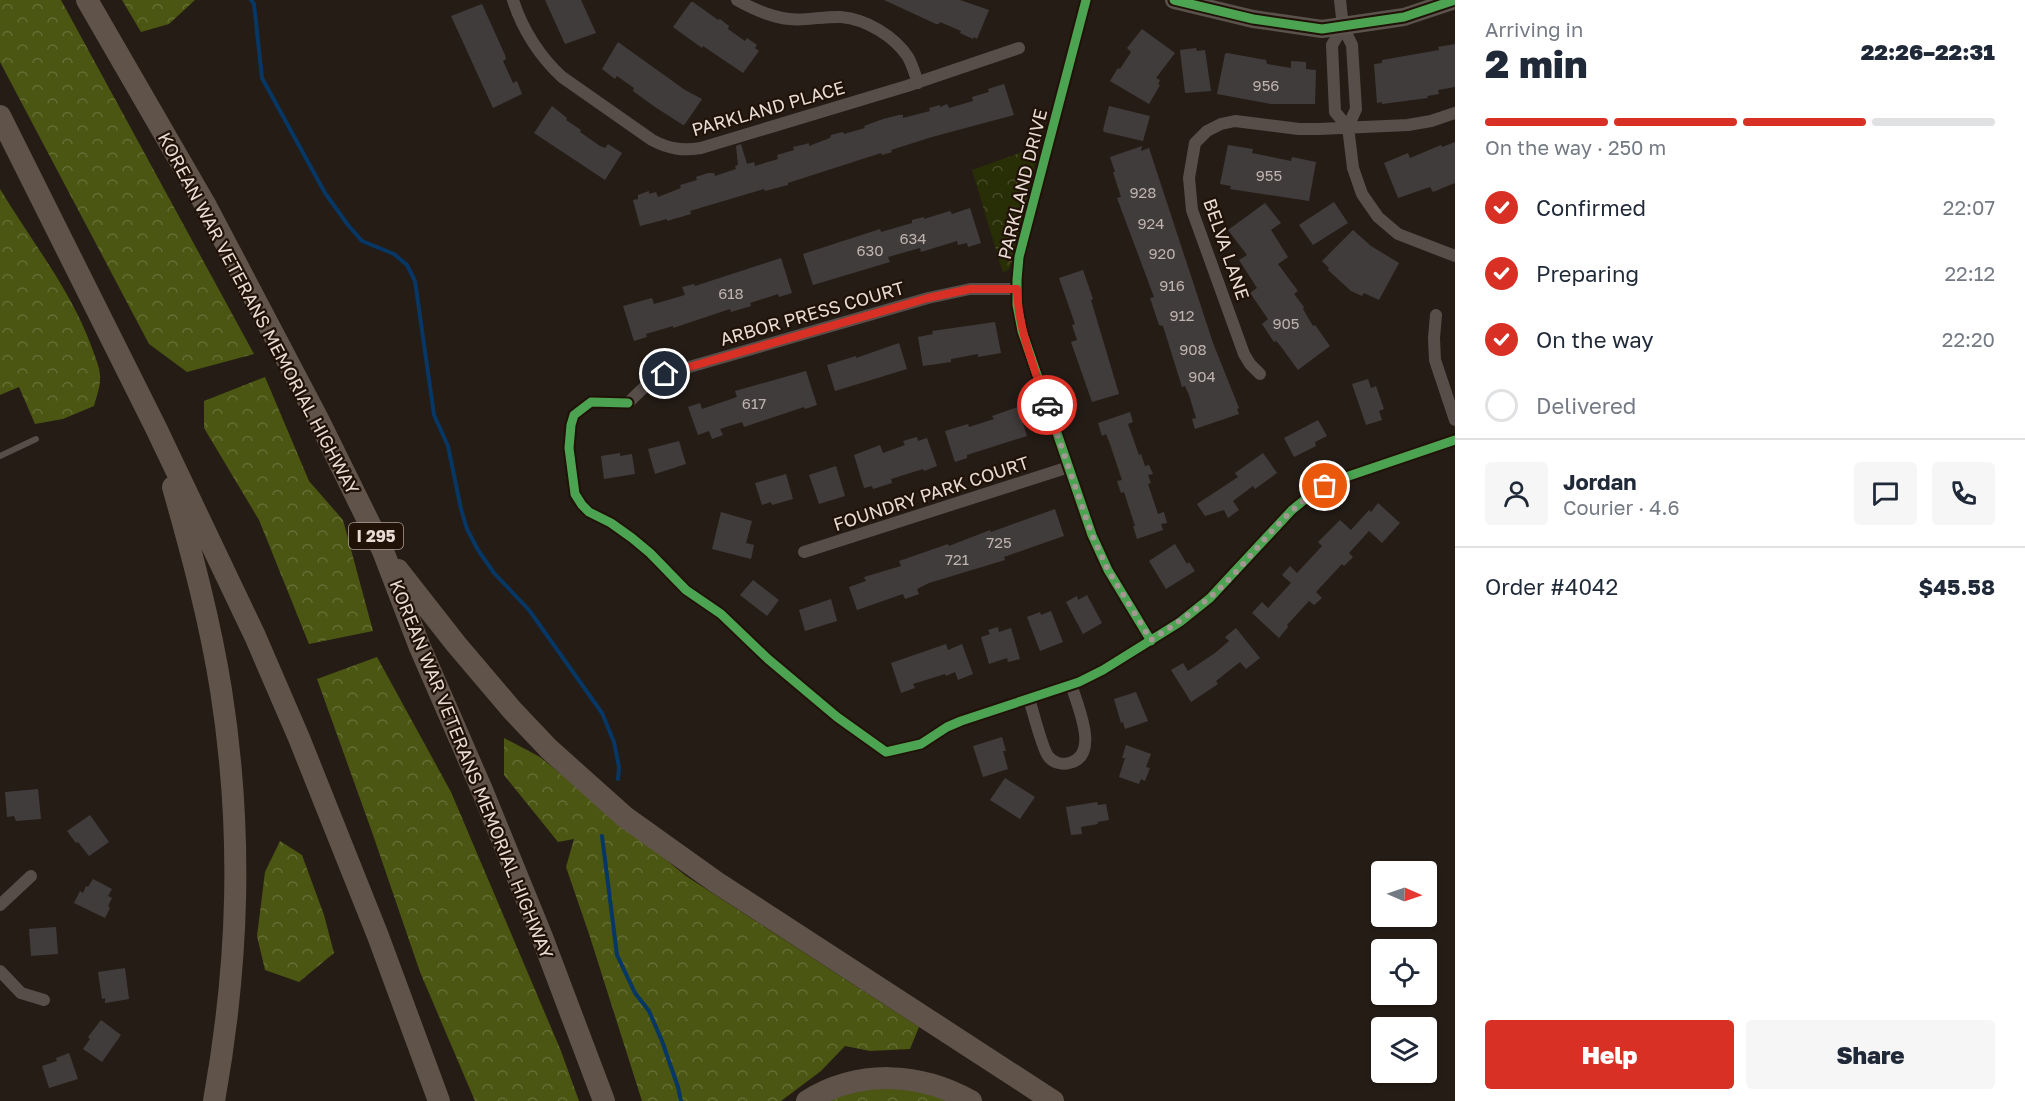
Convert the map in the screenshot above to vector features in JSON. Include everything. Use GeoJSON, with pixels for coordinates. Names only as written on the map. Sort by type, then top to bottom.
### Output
{"type":"FeatureCollection","features":[{"type":"Feature","properties":{"kind":"highway","name":"KOREAN WAR VETERANS MEMORIAL HIGHWAY"},"geometry":{"type":"LineString","coordinates":[[87,0],[206,206],[318,419],[383,551],[419,645],[538,926],[604,1101]]}},
{"type":"Feature","properties":{"kind":"highway"},"geometry":{"type":"LineString","coordinates":[[0,116],[156,428],[255,636],[299,738],[378,936],[439,1101]]}},
{"type":"Feature","properties":{"kind":"highway"},"geometry":{"type":"LineString","coordinates":[[156,428],[206,614],[221,690],[233,790],[236,896],[234,961],[225,1038],[214,1101]]}},
{"type":"Feature","properties":{"kind":"highway"},"geometry":{"type":"LineString","coordinates":[[383,551],[456,644],[512,710],[549,749],[624,817],[716,882],[1053,1101]]}},
{"type":"Feature","properties":{"kind":"highway"},"geometry":{"type":"LineString","coordinates":[[807,1101],[838,1086],[862,1080],[897,1077],[934,1084],[971,1101]]}},
{"type":"Feature","properties":{"kind":"street","name":"PARKLAND PLACE"},"geometry":{"type":"LineString","coordinates":[[513,0],[538,52],[562,78],[652,140],[676,150],[701,148],[918,83],[1019,48]]}},
{"type":"Feature","properties":{"kind":"street"},"geometry":{"type":"LineString","coordinates":[[737,0],[754,9],[787,19],[839,17],[866,24],[897,44],[909,58],[918,83]]}},
{"type":"Feature","properties":{"kind":"street","name":"PARKLAND DRIVE"},"geometry":{"type":"LineString","coordinates":[[1086,0],[1024,238],[1018,265],[1017,305],[1022,331],[1092,535],[1108,570],[1151,640]]}},
{"type":"Feature","properties":{"kind":"street"},"geometry":{"type":"LineString","coordinates":[[1174,0],[1253,19],[1322,29],[1404,17],[1455,0]]}},
{"type":"Feature","properties":{"kind":"street"},"geometry":{"type":"LineString","coordinates":[[1341,0],[1342,27],[1352,45],[1356,108],[1348,127],[1353,168],[1362,194],[1378,217],[1398,234],[1455,256]]}},
{"type":"Feature","properties":{"kind":"street"},"geometry":{"type":"LineString","coordinates":[[1342,27],[1332,45],[1335,112],[1348,127]]}},
{"type":"Feature","properties":{"kind":"street","name":"BELVA LANE"},"geometry":{"type":"LineString","coordinates":[[1260,374],[1244,354],[1192,210],[1190,178],[1195,143],[1208,130],[1236,121],[1299,129],[1408,124],[1431,121],[1455,113]]}},
{"type":"Feature","properties":{"kind":"street","name":"ARBOR PRESS COURT"},"geometry":{"type":"LineString","coordinates":[[628,403],[653,379],[688,368],[928,298],[970,289],[1017,289]]}},
{"type":"Feature","properties":{"kind":"street"},"geometry":{"type":"LineString","coordinates":[[1436,315],[1435,360],[1455,420]]}},
{"type":"Feature","properties":{"kind":"street"},"geometry":{"type":"LineString","coordinates":[[921,744],[947,727],[1071,684],[1103,670],[1180,622],[1210,598],[1292,510],[1314,492],[1336,480],[1455,440]]}},
{"type":"Feature","properties":{"kind":"street","name":"FOUNDRY PARK COURT"},"geometry":{"type":"LineString","coordinates":[[804,552],[1069,467]]}},
{"type":"Feature","properties":{"kind":"street"},"geometry":{"type":"LineString","coordinates":[[1029,699],[1047,756],[1059,763],[1072,763],[1083,753],[1086,738],[1071,684]]}},
{"type":"Feature","properties":{"kind":"street"},"geometry":{"type":"LineString","coordinates":[[0,905],[31,876]]}},
{"type":"Feature","properties":{"kind":"street"},"geometry":{"type":"LineString","coordinates":[[0,971],[21,993],[44,1000]]}},
{"type":"Feature","properties":{"kind":"lane"},"geometry":{"type":"LineString","coordinates":[[0,456],[36,439]]}},
{"type":"Feature","properties":{"kind":"green space"},"geometry":{"type":"Polygon","coordinates":[[[0,0],[61,0],[254,354],[187,372],[149,344],[0,62],[0,0]]]}},
{"type":"Feature","properties":{"kind":"green space"},"geometry":{"type":"Polygon","coordinates":[[[122,0],[195,0],[169,24],[141,32],[122,0]]]}},
{"type":"Feature","properties":{"kind":"green space"},"geometry":{"type":"Polygon","coordinates":[[[1039,146],[1012,263],[1003,273],[972,170],[1039,146]]]}},
{"type":"Feature","properties":{"kind":"green space"},"geometry":{"type":"Polygon","coordinates":[[[0,189],[62,286],[83,327],[99,368],[100,382],[94,406],[63,419],[35,424],[19,387],[0,395],[0,189]]]}},
{"type":"Feature","properties":{"kind":"green space"},"geometry":{"type":"Polygon","coordinates":[[[265,377],[309,481],[343,520],[373,631],[309,644],[259,520],[204,428],[204,401],[265,377]]]}},
{"type":"Feature","properties":{"kind":"green space"},"geometry":{"type":"Polygon","coordinates":[[[377,657],[451,792],[561,1051],[579,1101],[475,1101],[420,972],[317,679],[377,657]]]}},
{"type":"Feature","properties":{"kind":"green space"},"geometry":{"type":"Polygon","coordinates":[[[504,738],[540,757],[686,876],[919,1027],[910,1049],[870,1051],[845,1046],[821,1071],[781,1101],[642,1101],[566,867],[574,839],[558,842],[504,775],[504,738]]]}},
{"type":"Feature","properties":{"kind":"green space"},"geometry":{"type":"Polygon","coordinates":[[[280,841],[302,855],[324,915],[334,953],[299,982],[265,970],[257,936],[265,872],[280,841]]]}},
{"type":"Feature","properties":{"kind":"green space"},"geometry":{"type":"Polygon","coordinates":[[[909,1084],[949,1101],[824,1101],[842,1093],[909,1084]]]}},
{"type":"Feature","properties":{"kind":"building"},"geometry":{"type":"Polygon","coordinates":[[[545,0],[581,0],[596,33],[565,44],[545,0]]]}},
{"type":"Feature","properties":{"kind":"building"},"geometry":{"type":"Polygon","coordinates":[[[884,0],[960,0],[989,10],[977,39],[974,37],[973,39],[960,33],[961,31],[940,22],[936,24],[884,0]]]}},
{"type":"Feature","properties":{"kind":"building"},"geometry":{"type":"Polygon","coordinates":[[[691,2],[718,20],[720,19],[729,26],[728,29],[745,41],[747,38],[757,45],[755,48],[759,51],[743,73],[673,27],[691,2]]]}},
{"type":"Feature","properties":{"kind":"building"},"geometry":{"type":"Polygon","coordinates":[[[482,4],[505,55],[506,59],[503,61],[513,83],[517,81],[522,94],[493,108],[451,16],[482,4]]]}},
{"type":"Feature","properties":{"kind":"building"},"geometry":{"type":"Polygon","coordinates":[[[1142,29],[1175,53],[1156,78],[1160,80],[1158,84],[1160,85],[1149,104],[1110,81],[1131,52],[1127,48],[1142,29]]]}},
{"type":"Feature","properties":{"kind":"building"},"geometry":{"type":"Polygon","coordinates":[[[618,42],[685,90],[702,99],[685,124],[683,125],[655,107],[617,76],[615,79],[602,69],[618,42]]]}},
{"type":"Feature","properties":{"kind":"building"},"geometry":{"type":"Polygon","coordinates":[[[1455,44],[1455,87],[1438,90],[1439,94],[1427,96],[1428,98],[1377,103],[1374,64],[1382,63],[1382,60],[1439,50],[1438,47],[1455,44]]]}},
{"type":"Feature","properties":{"kind":"building"},"geometry":{"type":"Polygon","coordinates":[[[1196,48],[1197,51],[1205,50],[1211,91],[1185,93],[1180,50],[1196,48]]]}},
{"type":"Feature","properties":{"kind":"building"},"geometry":{"type":"Polygon","coordinates":[[[1227,53],[1266,60],[1267,64],[1291,68],[1291,61],[1306,62],[1306,69],[1316,70],[1315,104],[1271,104],[1217,94],[1227,53]]]}},
{"type":"Feature","properties":{"kind":"building"},"geometry":{"type":"Polygon","coordinates":[[[1004,84],[1014,115],[932,137],[891,150],[892,152],[882,155],[881,153],[788,183],[788,185],[765,191],[764,189],[690,211],[691,214],[640,226],[633,200],[638,199],[638,195],[649,191],[649,194],[656,192],[658,197],[681,188],[680,185],[697,180],[696,177],[708,173],[714,173],[715,176],[736,169],[735,166],[738,165],[736,146],[741,144],[747,164],[754,162],[755,166],[778,159],[777,155],[794,150],[793,147],[809,143],[809,146],[830,138],[831,135],[865,128],[864,126],[883,119],[899,115],[903,115],[903,118],[930,111],[929,108],[940,105],[940,107],[947,104],[949,108],[973,101],[972,97],[1004,84]]]}},
{"type":"Feature","properties":{"kind":"building"},"geometry":{"type":"Polygon","coordinates":[[[552,106],[567,118],[566,120],[581,130],[580,132],[600,146],[605,148],[608,144],[622,153],[605,180],[534,133],[552,106]]]}},
{"type":"Feature","properties":{"kind":"building"},"geometry":{"type":"Polygon","coordinates":[[[1109,106],[1150,116],[1143,141],[1104,132],[1109,106]]]}},
{"type":"Feature","properties":{"kind":"building"},"geometry":{"type":"Polygon","coordinates":[[[1455,142],[1455,183],[1433,192],[1430,187],[1398,198],[1384,163],[1408,153],[1410,158],[1441,145],[1442,147],[1455,142]]]}},
{"type":"Feature","properties":{"kind":"building"},"geometry":{"type":"Polygon","coordinates":[[[1228,145],[1253,149],[1252,153],[1291,161],[1292,157],[1316,162],[1309,201],[1230,189],[1231,186],[1220,184],[1228,145]]]}},
{"type":"Feature","properties":{"kind":"building"},"geometry":{"type":"Polygon","coordinates":[[[1142,146],[1141,151],[1149,148],[1213,343],[1239,408],[1237,409],[1239,414],[1195,429],[1192,419],[1196,418],[1189,395],[1185,386],[1182,387],[1163,326],[1159,325],[1150,298],[1154,297],[1117,198],[1121,197],[1110,157],[1142,146]]]}},
{"type":"Feature","properties":{"kind":"building"},"geometry":{"type":"Polygon","coordinates":[[[1334,202],[1348,223],[1313,245],[1299,225],[1334,202]]]}},
{"type":"Feature","properties":{"kind":"building"},"geometry":{"type":"Polygon","coordinates":[[[1265,203],[1281,223],[1271,230],[1288,257],[1278,264],[1298,291],[1294,294],[1304,307],[1313,326],[1315,325],[1330,346],[1298,370],[1262,324],[1268,319],[1250,293],[1257,288],[1239,260],[1247,255],[1228,230],[1265,203]]]}},
{"type":"Feature","properties":{"kind":"building"},"geometry":{"type":"Polygon","coordinates":[[[970,208],[981,243],[968,247],[967,243],[958,245],[957,241],[921,252],[920,248],[888,257],[890,262],[813,285],[803,254],[880,229],[881,232],[912,223],[912,220],[950,211],[952,214],[970,208]]]}},
{"type":"Feature","properties":{"kind":"building"},"geometry":{"type":"Polygon","coordinates":[[[1353,230],[1371,246],[1399,263],[1379,300],[1364,293],[1362,296],[1351,291],[1328,270],[1329,268],[1322,261],[1353,230]]]}},
{"type":"Feature","properties":{"kind":"building"},"geometry":{"type":"Polygon","coordinates":[[[781,258],[792,293],[779,297],[778,294],[750,303],[751,306],[731,312],[730,309],[673,328],[673,326],[646,334],[647,337],[634,341],[623,306],[652,298],[654,304],[685,295],[682,287],[694,284],[695,286],[781,258]]]}},
{"type":"Feature","properties":{"kind":"building"},"geometry":{"type":"Polygon","coordinates":[[[1083,270],[1119,394],[1092,402],[1071,342],[1077,340],[1072,325],[1075,324],[1059,278],[1083,270]]]}},
{"type":"Feature","properties":{"kind":"building"},"geometry":{"type":"Polygon","coordinates":[[[995,322],[1001,353],[978,357],[978,354],[951,359],[951,362],[923,366],[918,337],[933,334],[932,331],[995,322]]]}},
{"type":"Feature","properties":{"kind":"building"},"geometry":{"type":"Polygon","coordinates":[[[899,343],[907,369],[835,391],[827,365],[899,343]]]}},
{"type":"Feature","properties":{"kind":"building"},"geometry":{"type":"Polygon","coordinates":[[[806,371],[817,405],[805,409],[804,407],[744,427],[742,422],[720,429],[723,435],[712,439],[709,431],[698,435],[688,407],[700,403],[702,409],[737,397],[735,391],[806,371]]]}},
{"type":"Feature","properties":{"kind":"building"},"geometry":{"type":"Polygon","coordinates":[[[1368,379],[1371,388],[1376,386],[1384,409],[1379,411],[1382,420],[1366,425],[1352,384],[1368,379]]]}},
{"type":"Feature","properties":{"kind":"building"},"geometry":{"type":"Polygon","coordinates":[[[1018,407],[1027,436],[967,455],[967,458],[955,462],[945,431],[968,424],[969,427],[994,419],[992,416],[1018,407]]]}},
{"type":"Feature","properties":{"kind":"building"},"geometry":{"type":"Polygon","coordinates":[[[1130,412],[1133,422],[1128,424],[1139,455],[1141,454],[1145,466],[1149,465],[1153,474],[1148,475],[1151,483],[1148,484],[1158,514],[1164,512],[1167,523],[1161,524],[1163,530],[1137,539],[1124,492],[1121,493],[1117,481],[1122,480],[1110,444],[1106,434],[1102,436],[1098,423],[1130,412]]]}},
{"type":"Feature","properties":{"kind":"building"},"geometry":{"type":"Polygon","coordinates":[[[1318,420],[1327,436],[1315,442],[1316,446],[1294,457],[1284,438],[1318,420]]]}},
{"type":"Feature","properties":{"kind":"building"},"geometry":{"type":"Polygon","coordinates":[[[917,437],[918,441],[927,438],[937,466],[891,479],[892,483],[873,489],[872,486],[864,488],[854,455],[880,445],[883,453],[905,445],[903,441],[917,437]]]}},
{"type":"Feature","properties":{"kind":"building"},"geometry":{"type":"Polygon","coordinates":[[[679,441],[686,464],[655,474],[648,449],[679,441]]]}},
{"type":"Feature","properties":{"kind":"building"},"geometry":{"type":"Polygon","coordinates":[[[620,453],[620,456],[632,454],[635,474],[604,479],[601,456],[620,453]]]}},
{"type":"Feature","properties":{"kind":"building"},"geometry":{"type":"Polygon","coordinates":[[[1263,453],[1277,473],[1255,489],[1253,486],[1233,501],[1239,510],[1228,518],[1224,510],[1205,516],[1197,504],[1238,477],[1235,473],[1263,453]]]}},
{"type":"Feature","properties":{"kind":"building"},"geometry":{"type":"Polygon","coordinates":[[[836,466],[845,496],[819,504],[809,475],[836,466]]]}},
{"type":"Feature","properties":{"kind":"building"},"geometry":{"type":"Polygon","coordinates":[[[786,474],[793,499],[772,505],[771,502],[762,505],[755,483],[786,474]]]}},
{"type":"Feature","properties":{"kind":"building"},"geometry":{"type":"Polygon","coordinates":[[[1378,503],[1400,523],[1382,543],[1369,531],[1349,553],[1353,557],[1344,566],[1342,564],[1316,592],[1322,598],[1314,605],[1309,601],[1287,625],[1288,627],[1279,638],[1252,613],[1262,602],[1268,608],[1291,583],[1282,575],[1290,566],[1297,573],[1322,546],[1318,542],[1340,520],[1351,530],[1378,503]]]}},
{"type":"Feature","properties":{"kind":"building"},"geometry":{"type":"Polygon","coordinates":[[[1055,509],[1064,536],[1004,557],[1005,560],[929,583],[917,589],[919,594],[905,599],[903,594],[857,610],[849,587],[866,581],[864,577],[901,566],[899,561],[1055,509]]]}},
{"type":"Feature","properties":{"kind":"building"},"geometry":{"type":"Polygon","coordinates":[[[721,512],[752,521],[746,543],[754,545],[751,559],[712,549],[721,512]]]}},
{"type":"Feature","properties":{"kind":"building"},"geometry":{"type":"Polygon","coordinates":[[[1175,544],[1187,564],[1189,562],[1195,571],[1166,589],[1149,561],[1175,544]]]}},
{"type":"Feature","properties":{"kind":"building"},"geometry":{"type":"Polygon","coordinates":[[[753,580],[779,600],[767,616],[740,595],[753,580]]]}},
{"type":"Feature","properties":{"kind":"building"},"geometry":{"type":"Polygon","coordinates":[[[1087,595],[1102,623],[1083,634],[1066,602],[1077,596],[1078,600],[1087,595]]]}},
{"type":"Feature","properties":{"kind":"building"},"geometry":{"type":"Polygon","coordinates":[[[831,599],[837,621],[805,631],[799,610],[831,599]]]}},
{"type":"Feature","properties":{"kind":"building"},"geometry":{"type":"Polygon","coordinates":[[[1051,611],[1063,642],[1040,651],[1027,617],[1051,611]]]}},
{"type":"Feature","properties":{"kind":"building"},"geometry":{"type":"Polygon","coordinates":[[[998,627],[999,632],[1011,628],[1020,659],[1008,662],[1007,658],[989,664],[981,637],[990,634],[988,630],[998,627]]]}},
{"type":"Feature","properties":{"kind":"building"},"geometry":{"type":"Polygon","coordinates":[[[1236,628],[1260,658],[1246,669],[1240,662],[1216,681],[1218,684],[1191,702],[1171,670],[1183,663],[1188,671],[1229,641],[1225,637],[1236,628]]]}},
{"type":"Feature","properties":{"kind":"building"},"geometry":{"type":"Polygon","coordinates":[[[946,644],[948,650],[962,644],[973,674],[958,680],[955,672],[946,676],[945,674],[913,684],[915,688],[901,693],[891,663],[946,644]]]}},
{"type":"Feature","properties":{"kind":"building"},"geometry":{"type":"Polygon","coordinates":[[[1136,692],[1148,721],[1125,729],[1114,699],[1136,692]]]}},
{"type":"Feature","properties":{"kind":"building"},"geometry":{"type":"Polygon","coordinates":[[[1002,737],[1008,769],[983,777],[973,746],[1002,737]]]}},
{"type":"Feature","properties":{"kind":"building"},"geometry":{"type":"Polygon","coordinates":[[[1126,745],[1151,754],[1146,767],[1150,768],[1145,781],[1141,779],[1139,784],[1119,777],[1125,758],[1122,758],[1126,745]]]}},
{"type":"Feature","properties":{"kind":"building"},"geometry":{"type":"Polygon","coordinates":[[[1005,778],[1035,797],[1020,819],[990,800],[1005,778]]]}},
{"type":"Feature","properties":{"kind":"building"},"geometry":{"type":"Polygon","coordinates":[[[38,789],[41,819],[16,821],[14,816],[7,817],[5,792],[38,789]]]}},
{"type":"Feature","properties":{"kind":"building"},"geometry":{"type":"Polygon","coordinates":[[[1097,802],[1098,805],[1106,804],[1109,820],[1081,827],[1082,834],[1071,835],[1066,807],[1097,802]]]}},
{"type":"Feature","properties":{"kind":"building"},"geometry":{"type":"Polygon","coordinates":[[[90,815],[109,842],[89,856],[67,831],[90,815]]]}},
{"type":"Feature","properties":{"kind":"building"},"geometry":{"type":"Polygon","coordinates":[[[93,879],[112,889],[108,896],[112,898],[108,906],[110,908],[105,918],[74,903],[80,891],[83,893],[93,879]]]}},
{"type":"Feature","properties":{"kind":"building"},"geometry":{"type":"Polygon","coordinates":[[[56,927],[58,954],[31,956],[29,929],[56,927]]]}},
{"type":"Feature","properties":{"kind":"building"},"geometry":{"type":"Polygon","coordinates":[[[125,968],[129,999],[105,1003],[105,998],[102,999],[98,972],[125,968]]]}},
{"type":"Feature","properties":{"kind":"building"},"geometry":{"type":"Polygon","coordinates":[[[101,1020],[121,1035],[102,1062],[83,1049],[90,1039],[88,1037],[101,1020]]]}},
{"type":"Feature","properties":{"kind":"building"},"geometry":{"type":"Polygon","coordinates":[[[69,1053],[78,1079],[49,1088],[42,1066],[57,1061],[56,1058],[69,1053]]]}},
{"type":"Feature","properties":{"kind":"waterway"},"geometry":{"type":"LineString","coordinates":[[251,0],[254,4],[262,78],[325,193],[362,241],[394,254],[407,265],[415,281],[434,415],[448,446],[467,529],[494,573],[529,610],[602,713],[614,742],[619,767],[618,779]]}},
{"type":"Feature","properties":{"kind":"waterway"},"geometry":{"type":"LineString","coordinates":[[602,836],[617,955],[635,993],[649,1011],[662,1041],[681,1101]]}},
{"type":"Feature","properties":{"kind":"cycle path"},"geometry":{"type":"LineString","coordinates":[[1086,0],[1019,257],[1017,305],[1022,331],[1092,535],[1108,570],[1151,641]]}},
{"type":"Feature","properties":{"kind":"cycle path"},"geometry":{"type":"LineString","coordinates":[[1174,0],[1253,19],[1322,29],[1404,17],[1455,0]]}},
{"type":"Feature","properties":{"kind":"cycle path"},"geometry":{"type":"LineString","coordinates":[[628,403],[591,402],[574,415],[569,448],[575,494],[582,505],[589,512],[611,523],[632,538],[686,590],[721,614],[768,659],[837,717],[886,752],[921,744],[961,721],[1079,682],[1103,670],[1180,622],[1210,598],[1292,510],[1314,492],[1337,480],[1455,440]]}},
{"type":"Feature","properties":{"kind":"way so far"},"geometry":{"type":"LineString","coordinates":[[1047,405],[1092,535],[1108,570],[1151,640],[1180,622],[1210,598],[1292,510],[1325,486]]}},
{"type":"Feature","properties":{"kind":"route"},"geometry":{"type":"LineString","coordinates":[[665,374],[928,298],[970,289],[1017,289],[1017,305],[1022,331],[1047,405]]}}]}
